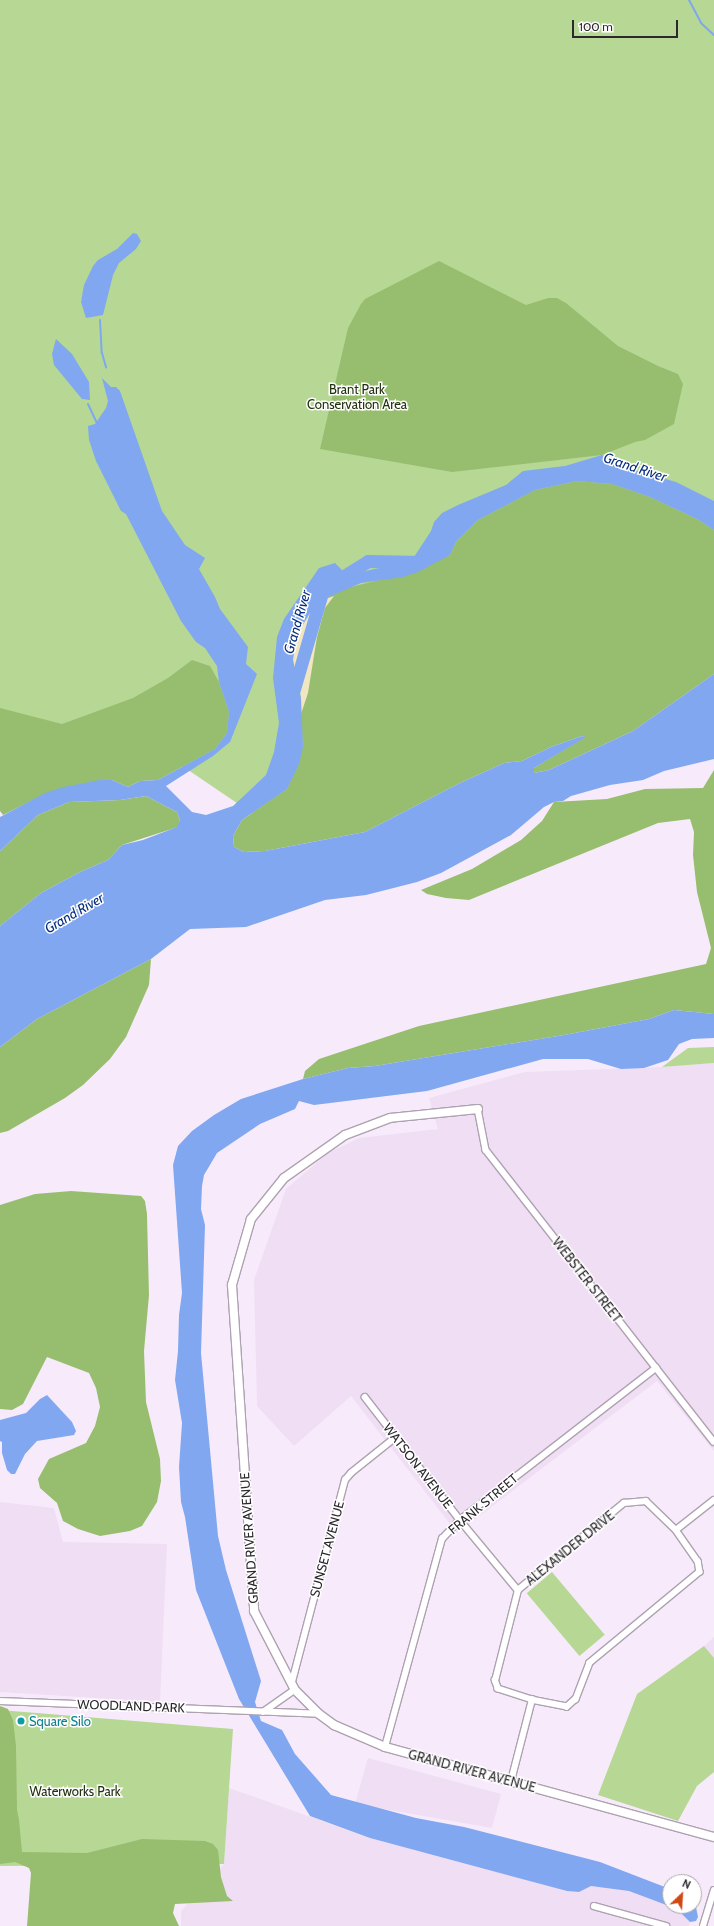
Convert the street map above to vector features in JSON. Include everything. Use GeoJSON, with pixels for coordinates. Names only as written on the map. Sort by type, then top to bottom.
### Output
{"type":"FeatureCollection","features":[{"type":"Feature","properties":{"kind":"street","name":"WEBSTER STREET"},"geometry":{"type":"LineString","coordinates":[[478,1109],[486,1150],[714,1442]]}},
{"type":"Feature","properties":{"kind":"street","name":"GRAND RIVER AVENUE"},"geometry":{"type":"LineString","coordinates":[[478,1109],[390,1118],[345,1135],[284,1178],[251,1219],[232,1285],[254,1611],[294,1686],[319,1714],[334,1725],[386,1747],[714,1837]]}},
{"type":"Feature","properties":{"kind":"street","name":"FRANK STREET"},"geometry":{"type":"LineString","coordinates":[[386,1747],[442,1539],[460,1520],[656,1368]]}},
{"type":"Feature","properties":{"kind":"street","name":"WATSON AVENUE"},"geometry":{"type":"LineString","coordinates":[[365,1397],[460,1520],[518,1590]]}},
{"type":"Feature","properties":{"kind":"street","name":"SUNSET AVENUE"},"geometry":{"type":"LineString","coordinates":[[294,1686],[346,1480],[351,1473],[396,1436]]}},
{"type":"Feature","properties":{"kind":"street"},"geometry":{"type":"LineString","coordinates":[[676,1530],[714,1500]]}},
{"type":"Feature","properties":{"kind":"street","name":"ALEXANDER DRIVE"},"geometry":{"type":"LineString","coordinates":[[646,1501],[676,1530],[698,1561],[700,1572],[590,1663],[576,1699],[567,1707],[532,1700],[498,1689],[495,1681],[518,1590],[624,1503],[646,1501]]}},
{"type":"Feature","properties":{"kind":"street"},"geometry":{"type":"LineString","coordinates":[[263,1712],[294,1686]]}},
{"type":"Feature","properties":{"kind":"street"},"geometry":{"type":"LineString","coordinates":[[511,1781],[532,1700]]}},
{"type":"Feature","properties":{"kind":"street","name":"WOODLAND PARK"},"geometry":{"type":"LineString","coordinates":[[0,1701],[319,1714]]}},
{"type":"Feature","properties":{"kind":"street"},"geometry":{"type":"LineString","coordinates":[[703,1926],[714,1891]]}},
{"type":"Feature","properties":{"kind":"street"},"geometry":{"type":"LineString","coordinates":[[594,1906],[666,1926]]}},
{"type":"Feature","properties":{"kind":"shaded area"},"geometry":{"type":"Polygon","coordinates":[[[714,1063],[714,1451],[657,1381],[457,1533],[351,1396],[294,1446],[257,1406],[254,1280],[286,1189],[328,1153],[359,1138],[438,1129],[429,1098],[525,1072],[662,1067],[714,1063]]]}},
{"type":"Feature","properties":{"kind":"shaded area"},"geometry":{"type":"Polygon","coordinates":[[[0,1502],[54,1508],[63,1542],[167,1544],[160,1702],[0,1692],[0,1502]]]}},
{"type":"Feature","properties":{"kind":"shaded area"},"geometry":{"type":"Polygon","coordinates":[[[714,1637],[714,1658],[704,1646],[714,1637]]]}},
{"type":"Feature","properties":{"kind":"shaded area"},"geometry":{"type":"Polygon","coordinates":[[[368,1758],[501,1794],[492,1828],[355,1804],[368,1758]]]}},
{"type":"Feature","properties":{"kind":"shaded area"},"geometry":{"type":"Polygon","coordinates":[[[229,1788],[370,1838],[567,1891],[579,1892],[591,1886],[629,1891],[662,1903],[662,1914],[682,1914],[690,1922],[689,1926],[181,1926],[181,1911],[224,1864],[229,1788]]]}},
{"type":"Feature","properties":{"kind":"green space","name":"Brant Park Conservation Area"},"geometry":{"type":"Polygon","coordinates":[[[0,0],[714,0],[714,664],[268,824],[138,736],[0,782],[0,0]]]}},
{"type":"Feature","properties":{"kind":"green space"},"geometry":{"type":"Polygon","coordinates":[[[439,261],[526,305],[548,298],[557,298],[566,303],[618,346],[658,366],[678,374],[683,384],[674,424],[645,440],[635,442],[602,455],[452,472],[320,449],[348,328],[361,304],[365,299],[439,261]]]}},
{"type":"Feature","properties":{"kind":"green space"},"geometry":{"type":"Polygon","coordinates":[[[577,481],[612,484],[650,497],[697,519],[714,530],[714,674],[633,731],[549,770],[534,773],[534,768],[585,737],[582,736],[551,747],[522,761],[504,763],[458,784],[365,832],[265,851],[244,852],[234,847],[233,836],[242,820],[287,789],[303,747],[301,714],[317,602],[347,588],[379,580],[450,555],[456,542],[478,520],[535,490],[577,481]]]}},
{"type":"Feature","properties":{"kind":"green space"},"geometry":{"type":"Polygon","coordinates":[[[192,660],[210,666],[219,682],[229,712],[227,733],[215,749],[158,780],[140,781],[128,787],[112,780],[45,794],[3,815],[0,811],[0,708],[62,724],[133,698],[168,678],[192,660]]]}},
{"type":"Feature","properties":{"kind":"green space"},"geometry":{"type":"Polygon","coordinates":[[[714,770],[714,1014],[674,1010],[649,1019],[564,1035],[375,1066],[348,1068],[303,1079],[305,1071],[319,1059],[419,1026],[706,964],[711,948],[697,892],[693,855],[694,832],[690,819],[658,823],[469,900],[446,898],[427,894],[421,890],[472,869],[521,840],[542,821],[554,802],[607,799],[645,789],[703,788],[714,770]]]}},
{"type":"Feature","properties":{"kind":"green space"},"geometry":{"type":"Polygon","coordinates":[[[146,796],[177,812],[180,820],[178,827],[122,845],[108,860],[80,872],[41,893],[0,926],[0,851],[38,815],[69,802],[120,800],[146,796]]]}},
{"type":"Feature","properties":{"kind":"green space"},"geometry":{"type":"Polygon","coordinates":[[[151,959],[149,985],[126,1037],[110,1059],[83,1085],[65,1098],[8,1131],[0,1133],[0,1047],[37,1019],[151,959]]]}},
{"type":"Feature","properties":{"kind":"green space"},"geometry":{"type":"Polygon","coordinates":[[[714,1047],[714,1063],[662,1067],[688,1048],[714,1047]]]}},
{"type":"Feature","properties":{"kind":"green space"},"geometry":{"type":"Polygon","coordinates":[[[71,1191],[141,1196],[145,1201],[147,1214],[149,1295],[144,1351],[146,1402],[160,1459],[161,1481],[157,1502],[142,1526],[130,1531],[100,1536],[78,1529],[63,1521],[57,1503],[40,1488],[38,1479],[49,1459],[86,1443],[95,1426],[100,1407],[96,1388],[89,1373],[47,1357],[23,1404],[12,1410],[0,1409],[0,1205],[35,1194],[71,1191]]]}},
{"type":"Feature","properties":{"kind":"green space"},"geometry":{"type":"Polygon","coordinates":[[[552,1572],[605,1635],[579,1656],[527,1593],[552,1572]]]}},
{"type":"Feature","properties":{"kind":"green space"},"geometry":{"type":"Polygon","coordinates":[[[704,1646],[714,1658],[714,1772],[697,1786],[678,1821],[598,1795],[637,1694],[704,1646]]]}},
{"type":"Feature","properties":{"kind":"green space"},"geometry":{"type":"Polygon","coordinates":[[[0,1706],[8,1709],[13,1720],[16,1746],[17,1810],[22,1852],[87,1853],[142,1839],[205,1841],[213,1844],[218,1850],[221,1877],[227,1896],[233,1901],[175,1904],[173,1913],[179,1926],[27,1926],[31,1873],[29,1868],[15,1862],[0,1864],[0,1706]]]}},
{"type":"Feature","properties":{"kind":"green space","name":"Waterworks Park"},"geometry":{"type":"Polygon","coordinates":[[[0,1710],[233,1729],[224,1864],[0,1866],[0,1710]]]}},
{"type":"Feature","properties":{"kind":"sand"},"geometry":{"type":"Polygon","coordinates":[[[334,596],[325,608],[317,637],[308,693],[301,714],[301,698],[293,660],[295,643],[308,614],[317,602],[334,596]]]}},
{"type":"Feature","properties":{"kind":"water"},"geometry":{"type":"Polygon","coordinates":[[[133,233],[137,234],[141,241],[136,249],[119,263],[113,275],[103,315],[86,318],[81,302],[84,285],[93,266],[98,260],[117,249],[133,233]]]}},
{"type":"Feature","properties":{"kind":"water"},"geometry":{"type":"Polygon","coordinates":[[[56,339],[72,354],[89,382],[90,400],[82,399],[54,365],[52,354],[56,339]]]}},
{"type":"Feature","properties":{"kind":"water"},"geometry":{"type":"Polygon","coordinates":[[[102,378],[111,387],[116,387],[120,391],[162,511],[185,545],[205,558],[199,569],[220,609],[248,647],[246,664],[257,674],[230,742],[213,756],[166,786],[192,812],[206,815],[233,806],[266,775],[274,752],[279,723],[273,678],[277,637],[284,619],[319,568],[335,563],[347,575],[403,563],[414,557],[431,531],[434,522],[442,513],[506,485],[523,471],[565,466],[602,455],[620,466],[676,482],[714,501],[714,530],[697,519],[650,497],[612,484],[577,481],[535,490],[478,520],[456,542],[450,555],[418,572],[403,577],[361,583],[317,602],[302,626],[295,643],[293,660],[301,698],[303,747],[299,764],[287,789],[242,820],[233,836],[234,847],[244,852],[265,851],[365,832],[458,784],[504,763],[522,761],[551,747],[582,736],[586,737],[534,768],[534,773],[549,770],[633,731],[714,674],[714,759],[664,771],[643,780],[610,785],[571,796],[563,801],[554,802],[544,807],[511,835],[441,873],[417,882],[366,895],[325,900],[246,927],[190,929],[151,959],[37,1019],[0,1047],[0,926],[41,893],[80,872],[108,860],[122,845],[143,840],[177,827],[180,820],[177,812],[146,796],[120,800],[69,802],[38,815],[0,851],[0,817],[45,793],[64,787],[100,780],[112,780],[128,787],[140,781],[158,780],[215,749],[227,733],[229,712],[219,682],[217,666],[205,648],[196,642],[181,621],[126,514],[121,511],[96,461],[89,440],[88,426],[95,424],[106,408],[108,401],[102,378]]]}},
{"type":"Feature","properties":{"kind":"water"},"geometry":{"type":"Polygon","coordinates":[[[674,1010],[714,1014],[714,1038],[692,1039],[679,1044],[668,1060],[644,1068],[621,1069],[588,1059],[543,1059],[427,1091],[314,1105],[299,1101],[295,1109],[260,1124],[217,1153],[204,1175],[202,1186],[201,1209],[205,1225],[201,1353],[218,1536],[226,1570],[261,1681],[255,1702],[261,1721],[282,1730],[295,1754],[331,1795],[416,1818],[464,1827],[600,1862],[662,1886],[662,1903],[629,1891],[591,1886],[579,1892],[567,1891],[370,1838],[310,1816],[239,1699],[196,1590],[185,1517],[181,1502],[179,1467],[182,1423],[175,1380],[178,1351],[179,1315],[182,1293],[173,1165],[178,1146],[192,1131],[214,1115],[241,1099],[303,1079],[348,1068],[375,1066],[564,1035],[649,1019],[674,1010]]]}},
{"type":"Feature","properties":{"kind":"water"},"geometry":{"type":"Polygon","coordinates":[[[47,1395],[72,1422],[76,1431],[74,1435],[37,1441],[25,1454],[15,1474],[11,1474],[7,1470],[2,1453],[2,1442],[0,1441],[0,1420],[26,1413],[40,1399],[47,1395]]]}},
{"type":"Feature","properties":{"kind":"water"},"geometry":{"type":"Polygon","coordinates":[[[682,1914],[697,1914],[696,1921],[690,1922],[682,1914]]]}},
{"type":"Feature","properties":{"kind":"waterway"},"geometry":{"type":"LineString","coordinates":[[689,0],[701,23],[714,35]]}},
{"type":"Feature","properties":{"kind":"waterway"},"geometry":{"type":"LineString","coordinates":[[100,320],[102,353],[106,367]]}},
{"type":"Feature","properties":{"kind":"waterway"},"geometry":{"type":"LineString","coordinates":[[88,404],[97,423]]}},
{"type":"Feature","properties":{"kind":"waterway","name":"Grand River"},"geometry":{"type":"LineString","coordinates":[[292,696],[323,589],[368,561],[422,562]]}},
{"type":"Feature","properties":{"kind":"place","name":"Square Silo"},"geometry":{"type":"Point","coordinates":[21,1721]}}]}
